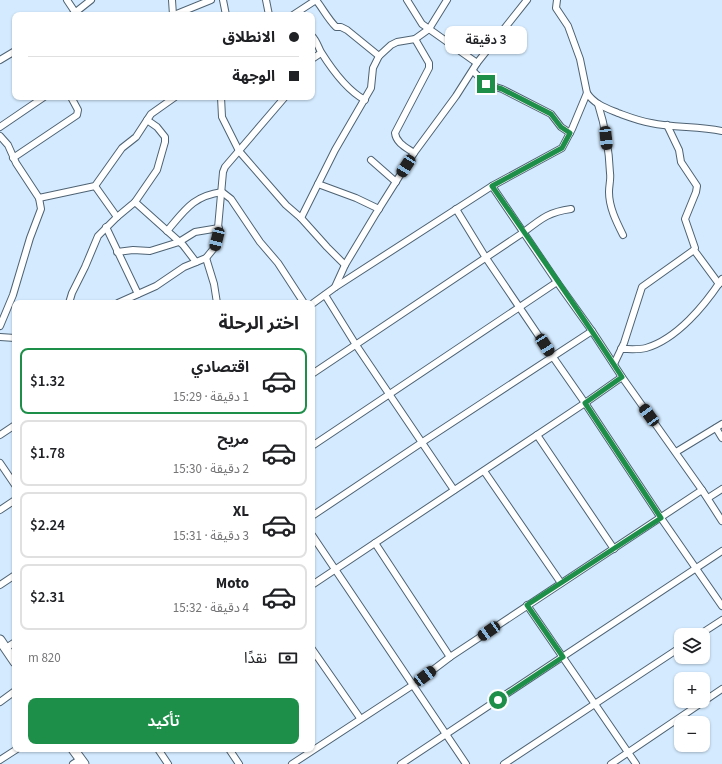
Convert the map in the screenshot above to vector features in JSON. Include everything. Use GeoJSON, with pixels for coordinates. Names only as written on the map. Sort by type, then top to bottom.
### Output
{"type":"FeatureCollection","features":[{"type":"Feature","properties":{"kind":"main road"},"geometry":{"type":"LineString","coordinates":[[0,640],[12,657]]}},
{"type":"Feature","properties":{"kind":"main road"},"geometry":{"type":"LineString","coordinates":[[74,752],[79,762]]}},
{"type":"Feature","properties":{"kind":"street"},"geometry":{"type":"LineString","coordinates":[[67,0],[74,12]]}},
{"type":"Feature","properties":{"kind":"street"},"geometry":{"type":"LineString","coordinates":[[77,12],[91,0]]}},
{"type":"Feature","properties":{"kind":"street"},"geometry":{"type":"LineString","coordinates":[[172,0],[174,12]]}},
{"type":"Feature","properties":{"kind":"street"},"geometry":{"type":"LineString","coordinates":[[181,12],[211,0]]}},
{"type":"Feature","properties":{"kind":"street"},"geometry":{"type":"LineString","coordinates":[[223,0],[225,12]]}},
{"type":"Feature","properties":{"kind":"street"},"geometry":{"type":"LineString","coordinates":[[266,0],[268,12]]}},
{"type":"Feature","properties":{"kind":"street"},"geometry":{"type":"LineString","coordinates":[[298,12],[316,0],[329,19],[336,26],[347,30],[379,56]]}},
{"type":"Feature","properties":{"kind":"street"},"geometry":{"type":"LineString","coordinates":[[407,0],[418,18],[429,29],[477,63]]}},
{"type":"Feature","properties":{"kind":"street"},"geometry":{"type":"LineString","coordinates":[[301,218],[335,150],[371,88],[373,68],[379,56],[397,42],[415,39],[429,29],[447,0]]}},
{"type":"Feature","properties":{"kind":"street"},"geometry":{"type":"LineString","coordinates":[[334,288],[345,265],[414,153],[473,71],[477,63],[527,0]]}},
{"type":"Feature","properties":{"kind":"street"},"geometry":{"type":"LineString","coordinates":[[315,302],[334,288],[492,186],[562,148],[587,94],[580,59],[568,26],[556,8],[557,0]]}},
{"type":"Feature","properties":{"kind":"street"},"geometry":{"type":"LineString","coordinates":[[315,39],[321,53],[348,87],[365,100]]}},
{"type":"Feature","properties":{"kind":"street"},"geometry":{"type":"LineString","coordinates":[[414,153],[398,142],[395,133],[429,68],[429,63],[415,39]]}},
{"type":"Feature","properties":{"kind":"street"},"geometry":{"type":"LineString","coordinates":[[0,60],[12,53]]}},
{"type":"Feature","properties":{"kind":"street"},"geometry":{"type":"LineString","coordinates":[[315,57],[321,53]]}},
{"type":"Feature","properties":{"kind":"street"},"geometry":{"type":"LineString","coordinates":[[473,71],[486,84],[502,89],[551,114],[561,127],[570,133]]}},
{"type":"Feature","properties":{"kind":"street"},"geometry":{"type":"LineString","coordinates":[[587,94],[598,104],[635,119],[667,125],[708,128],[722,131]]}},
{"type":"Feature","properties":{"kind":"street"},"geometry":{"type":"LineString","coordinates":[[0,127],[40,100]]}},
{"type":"Feature","properties":{"kind":"street"},"geometry":{"type":"LineString","coordinates":[[13,158],[77,115],[78,110],[73,100]]}},
{"type":"Feature","properties":{"kind":"street"},"geometry":{"type":"LineString","coordinates":[[39,198],[95,186],[122,148],[136,137],[157,108],[169,100]]}},
{"type":"Feature","properties":{"kind":"street"},"geometry":{"type":"LineString","coordinates":[[221,100],[222,117],[239,151],[286,205],[301,218],[345,265]]}},
{"type":"Feature","properties":{"kind":"street"},"geometry":{"type":"LineString","coordinates":[[125,300],[156,286],[184,267],[206,258],[215,247],[219,228],[223,172],[225,167],[282,100]]}},
{"type":"Feature","properties":{"kind":"street"},"geometry":{"type":"LineString","coordinates":[[598,104],[605,126],[610,174],[609,193],[611,206],[614,218],[623,235]]}},
{"type":"Feature","properties":{"kind":"street"},"geometry":{"type":"LineString","coordinates":[[69,300],[98,236],[135,202],[156,170],[165,137],[162,132],[147,120]]}},
{"type":"Feature","properties":{"kind":"street"},"geometry":{"type":"LineString","coordinates":[[621,350],[646,348],[665,339],[682,327],[695,314],[721,281],[694,250],[695,248],[685,219],[697,186],[681,162],[679,150],[667,125]]}},
{"type":"Feature","properties":{"kind":"street"},"geometry":{"type":"LineString","coordinates":[[0,136],[8,145],[13,158],[39,198],[41,209],[30,238],[13,295],[1,322]]}},
{"type":"Feature","properties":{"kind":"street"},"geometry":{"type":"LineString","coordinates":[[371,160],[396,182]]}},
{"type":"Feature","properties":{"kind":"street"},"geometry":{"type":"LineString","coordinates":[[318,184],[356,198],[379,209]]}},
{"type":"Feature","properties":{"kind":"street"},"geometry":{"type":"LineString","coordinates":[[95,186],[117,217]]}},
{"type":"Feature","properties":{"kind":"street"},"geometry":{"type":"LineString","coordinates":[[492,186],[622,377],[708,498],[722,521]]}},
{"type":"Feature","properties":{"kind":"street"},"geometry":{"type":"LineString","coordinates":[[167,230],[192,204],[209,194],[222,192],[231,199],[260,242],[278,263],[302,300]]}},
{"type":"Feature","properties":{"kind":"street"},"geometry":{"type":"LineString","coordinates":[[135,202],[167,230],[189,252],[196,262]]}},
{"type":"Feature","properties":{"kind":"street"},"geometry":{"type":"LineString","coordinates":[[456,209],[486,258],[722,606]]}},
{"type":"Feature","properties":{"kind":"street"},"geometry":{"type":"LineString","coordinates":[[315,372],[548,215],[556,211],[571,209]]}},
{"type":"Feature","properties":{"kind":"street"},"geometry":{"type":"LineString","coordinates":[[106,228],[138,294]]}},
{"type":"Feature","properties":{"kind":"street"},"geometry":{"type":"LineString","coordinates":[[117,252],[133,250],[150,251],[179,242],[195,232],[219,228]]}},
{"type":"Feature","properties":{"kind":"street"},"geometry":{"type":"LineString","coordinates":[[614,364],[621,350],[642,287],[694,250]]}},
{"type":"Feature","properties":{"kind":"street"},"geometry":{"type":"LineString","coordinates":[[206,258],[214,284],[217,300]]}},
{"type":"Feature","properties":{"kind":"street"},"geometry":{"type":"LineString","coordinates":[[315,444],[557,282]]}},
{"type":"Feature","properties":{"kind":"street"},"geometry":{"type":"LineString","coordinates":[[325,295],[356,345],[454,490]]}},
{"type":"Feature","properties":{"kind":"street"},"geometry":{"type":"LineString","coordinates":[[315,514],[592,331]]}},
{"type":"Feature","properties":{"kind":"street"},"geometry":{"type":"LineString","coordinates":[[0,337],[12,338]]}},
{"type":"Feature","properties":{"kind":"street"},"geometry":{"type":"LineString","coordinates":[[315,583],[622,377]]}},
{"type":"Feature","properties":{"kind":"street"},"geometry":{"type":"LineString","coordinates":[[676,452],[722,424]]}},
{"type":"Feature","properties":{"kind":"street"},"geometry":{"type":"LineString","coordinates":[[716,428],[722,438]]}},
{"type":"Feature","properties":{"kind":"street"},"geometry":{"type":"LineString","coordinates":[[0,435],[12,429]]}},
{"type":"Feature","properties":{"kind":"street"},"geometry":{"type":"LineString","coordinates":[[537,435],[614,548]]}},
{"type":"Feature","properties":{"kind":"street"},"geometry":{"type":"LineString","coordinates":[[0,463],[12,481]]}},
{"type":"Feature","properties":{"kind":"street"},"geometry":{"type":"LineString","coordinates":[[484,471],[561,583]]}},
{"type":"Feature","properties":{"kind":"street"},"geometry":{"type":"LineString","coordinates":[[708,498],[722,489]]}},
{"type":"Feature","properties":{"kind":"street"},"geometry":{"type":"LineString","coordinates":[[315,746],[413,685],[450,657],[527,605],[702,490]]}},
{"type":"Feature","properties":{"kind":"street"},"geometry":{"type":"LineString","coordinates":[[0,510],[12,502]]}},
{"type":"Feature","properties":{"kind":"street"},"geometry":{"type":"LineString","coordinates":[[315,540],[466,764]]}},
{"type":"Feature","properties":{"kind":"street"},"geometry":{"type":"LineString","coordinates":[[374,543],[450,657]]}},
{"type":"Feature","properties":{"kind":"street"},"geometry":{"type":"LineString","coordinates":[[401,764],[722,551]]}},
{"type":"Feature","properties":{"kind":"street"},"geometry":{"type":"LineString","coordinates":[[0,585],[12,577]]}},
{"type":"Feature","properties":{"kind":"street"},"geometry":{"type":"LineString","coordinates":[[527,605],[636,764]]}},
{"type":"Feature","properties":{"kind":"street"},"geometry":{"type":"LineString","coordinates":[[710,628],[722,620]]}},
{"type":"Feature","properties":{"kind":"street"},"geometry":{"type":"LineString","coordinates":[[6,648],[12,644]]}},
{"type":"Feature","properties":{"kind":"street"},"geometry":{"type":"LineString","coordinates":[[504,764],[674,652]]}},
{"type":"Feature","properties":{"kind":"street"},"geometry":{"type":"LineString","coordinates":[[315,653],[360,718]]}},
{"type":"Feature","properties":{"kind":"street"},"geometry":{"type":"LineString","coordinates":[[611,764],[722,689]]}},
{"type":"Feature","properties":{"kind":"street"},"geometry":{"type":"LineString","coordinates":[[0,702],[12,693]]}},
{"type":"Feature","properties":{"kind":"street"},"geometry":{"type":"LineString","coordinates":[[0,760],[12,752]]}},
{"type":"Feature","properties":{"kind":"street"},"geometry":{"type":"LineString","coordinates":[[160,752],[168,764]]}},
{"type":"Feature","properties":{"kind":"street"},"geometry":{"type":"LineString","coordinates":[[231,752],[239,764]]}},
{"type":"Feature","properties":{"kind":"street"},"geometry":{"type":"LineString","coordinates":[[292,764],[307,752]]}},
{"type":"Feature","properties":{"kind":"route"},"geometry":{"type":"LineString","coordinates":[[486,84],[502,89],[551,114],[561,127],[570,133],[562,148],[492,186],[622,377],[585,403],[661,518],[527,605],[563,657],[498,700]]}}]}
